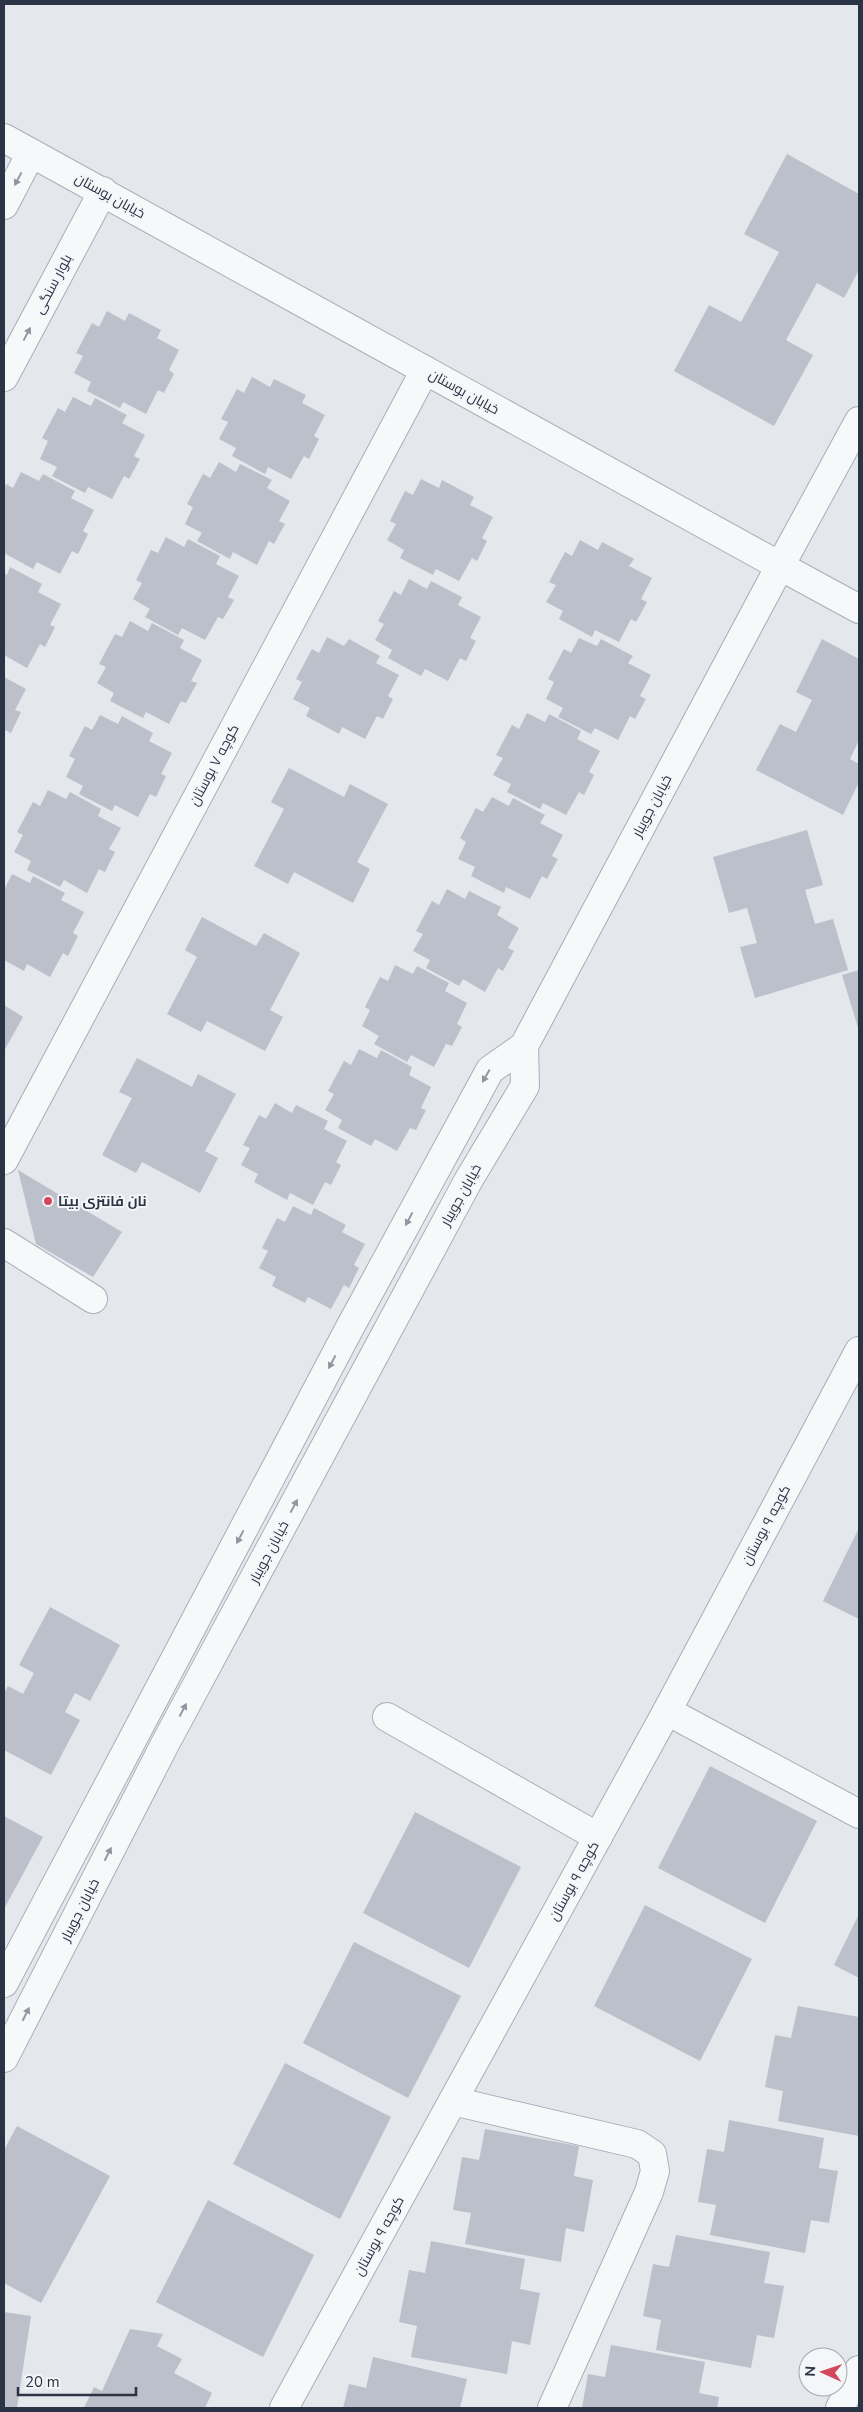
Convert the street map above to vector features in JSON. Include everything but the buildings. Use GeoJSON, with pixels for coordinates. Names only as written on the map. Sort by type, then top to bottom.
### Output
{"type":"FeatureCollection","features":[{"type":"Feature","properties":{"kind":"street","name":"خیابان بوستان"},"geometry":{"type":"LineString","coordinates":[[4,138],[859,609]]}},
{"type":"Feature","properties":{"kind":"street"},"geometry":{"type":"LineString","coordinates":[[4,205],[32,153]]}},
{"type":"Feature","properties":{"kind":"street","name":"بلوار سنگی"},"geometry":{"type":"LineString","coordinates":[[4,377],[103,191]]}},
{"type":"Feature","properties":{"kind":"street","name":"کوچه ۷ بوستان"},"geometry":{"type":"LineString","coordinates":[[4,1160],[425,370]]}},
{"type":"Feature","properties":{"kind":"street"},"geometry":{"type":"LineString","coordinates":[[780,566],[859,421]]}},
{"type":"Feature","properties":{"kind":"street","name":"خیابان جویبار"},"geometry":{"type":"LineString","coordinates":[[4,1983],[348,1331],[490,1070],[524,1046],[780,566]]}},
{"type":"Feature","properties":{"kind":"street","name":"خیابان جویبار"},"geometry":{"type":"LineString","coordinates":[[4,2058],[166,1742],[468,1181],[525,1086],[524,1046]]}},
{"type":"Feature","properties":{"kind":"street"},"geometry":{"type":"LineString","coordinates":[[4,1243],[93,1299]]}},
{"type":"Feature","properties":{"kind":"street","name":"کوچه ۹ بوستان"},"geometry":{"type":"LineString","coordinates":[[284,2408],[666,1711],[859,1351]]}},
{"type":"Feature","properties":{"kind":"street"},"geometry":{"type":"LineString","coordinates":[[666,1711],[859,1814]]}},
{"type":"Feature","properties":{"kind":"street"},"geometry":{"type":"LineString","coordinates":[[387,1717],[598,1836]]}},
{"type":"Feature","properties":{"kind":"street"},"geometry":{"type":"LineString","coordinates":[[453,2101],[637,2144],[652,2154],[655,2171],[648,2192],[552,2408]]}},
{"type":"Feature","properties":{"kind":"street"},"geometry":{"type":"LineString","coordinates":[[840,2408],[859,2370]]}},
{"type":"Feature","properties":{"kind":"place","name":"نان فانتزی بیتا"},"geometry":{"type":"Point","coordinates":[48,1201]}}]}
